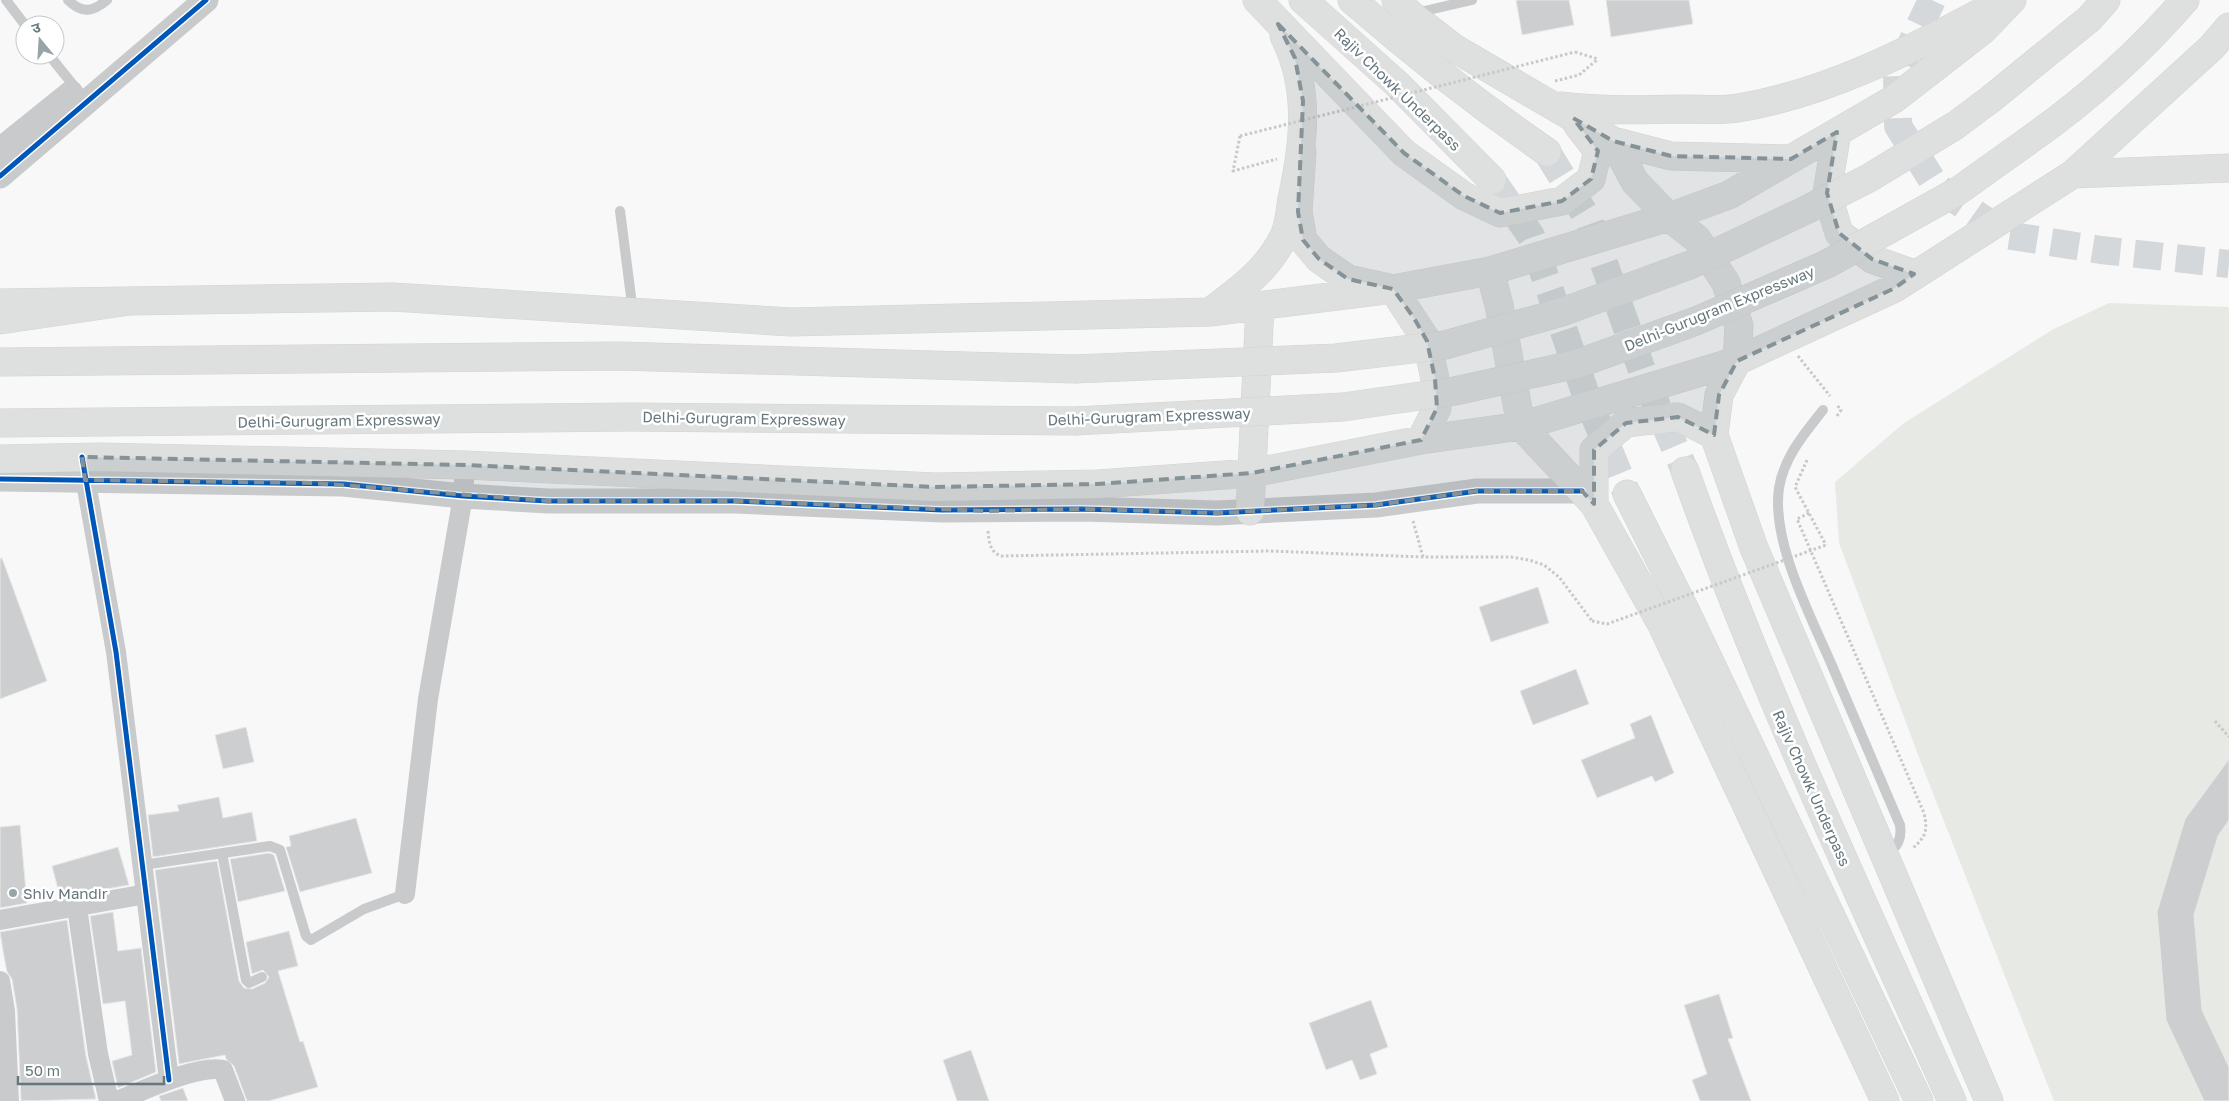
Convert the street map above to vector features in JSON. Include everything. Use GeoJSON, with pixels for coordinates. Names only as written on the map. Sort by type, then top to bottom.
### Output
{"type":"FeatureCollection","features":[{"type":"Feature","properties":{"kind":"main road"},"geometry":{"type":"LineString","coordinates":[[1257,0],[1404,153],[1464,196],[1500,213],[1562,201],[1591,179],[1598,150],[1562,112]]}},
{"type":"Feature","properties":{"kind":"main road","name":"Rajiv Chowk Underpass"},"geometry":{"type":"LineString","coordinates":[[1302,0],[1397,84],[1492,180]]}},
{"type":"Feature","properties":{"kind":"main road"},"geometry":{"type":"LineString","coordinates":[[1352,0],[1405,46],[1493,114],[1547,152]]}},
{"type":"Feature","properties":{"kind":"main road"},"geometry":{"type":"LineString","coordinates":[[1562,112],[1589,109],[1737,109],[1761,103],[1832,82],[1911,48],[2002,0]]}},
{"type":"Feature","properties":{"kind":"main road"},"geometry":{"type":"LineString","coordinates":[[0,303],[393,297],[791,322],[1210,312],[1394,290],[1490,271],[1669,217],[1729,195],[1894,99],[1983,30],[2012,0]]}},
{"type":"Feature","properties":{"kind":"main road"},"geometry":{"type":"LineString","coordinates":[[0,362],[620,356],[1074,369],[1336,358],[1444,345],[1562,312],[1690,265],[1870,178],[1956,125],[1992,98],[2089,19],[2106,0]]}},
{"type":"Feature","properties":{"kind":"main road","name":"Delhi-Gurugram Expressway"},"geometry":{"type":"LineString","coordinates":[[0,423],[620,417],[1076,421],[1343,407],[1455,391],[1577,364],[1696,320],[1827,264],[1958,191],[2065,115],[2152,37],[2185,0]]}},
{"type":"Feature","properties":{"kind":"main road"},"geometry":{"type":"LineString","coordinates":[[1403,7],[1454,48],[1613,141],[1671,156],[1791,159]]}},
{"type":"Feature","properties":{"kind":"main road"},"geometry":{"type":"LineString","coordinates":[[1278,24],[1295,58],[1303,101],[1298,212],[1303,240],[1319,259],[1348,279],[1394,290],[1427,342],[1435,379],[1437,408],[1421,440]]}},
{"type":"Feature","properties":{"kind":"main road"},"geometry":{"type":"LineString","coordinates":[[0,458],[83,469],[465,465],[935,486],[1098,484],[1252,473],[1421,440],[1521,426],[1737,361],[1895,288],[1914,274],[2073,174],[2212,47],[2229,27]]}},
{"type":"Feature","properties":{"kind":"main road"},"geometry":{"type":"LineString","coordinates":[[1837,132],[1827,193],[1839,233],[1872,259],[1914,274]]}},
{"type":"Feature","properties":{"kind":"main road"},"geometry":{"type":"LineString","coordinates":[[1613,141],[1635,182],[1669,217],[1698,239],[1726,283],[1739,326],[1737,361],[1719,395],[1714,435],[1754,548],[1989,1101]]}},
{"type":"Feature","properties":{"kind":"main road"},"geometry":{"type":"LineString","coordinates":[[1210,312],[1256,277],[1284,236],[1302,152]]}},
{"type":"Feature","properties":{"kind":"main road"},"geometry":{"type":"LineString","coordinates":[[2073,174],[2229,168]]}},
{"type":"Feature","properties":{"kind":"main road"},"geometry":{"type":"LineString","coordinates":[[1490,271],[1499,305],[1521,426],[1588,498],[1662,624],[1884,1101]]}},
{"type":"Feature","properties":{"kind":"main road"},"geometry":{"type":"LineString","coordinates":[[0,320],[123,302]]}},
{"type":"Feature","properties":{"kind":"main road"},"geometry":{"type":"LineString","coordinates":[[1250,511],[1260,306]]}},
{"type":"Feature","properties":{"kind":"main road"},"geometry":{"type":"LineString","coordinates":[[1588,498],[1594,450],[1626,423],[1678,417],[1714,435]]}},
{"type":"Feature","properties":{"kind":"main road","name":"Rajiv Chowk Underpass"},"geometry":{"type":"LineString","coordinates":[[1685,471],[1773,700],[1952,1101]]}},
{"type":"Feature","properties":{"kind":"main road"},"geometry":{"type":"LineString","coordinates":[[1626,494],[1688,616],[1919,1101]]}},
{"type":"Feature","properties":{"kind":"street"},"geometry":{"type":"LineString","coordinates":[[0,176],[179,0]]}},
{"type":"Feature","properties":{"kind":"street"},"geometry":{"type":"LineString","coordinates":[[0,150],[81,95],[206,0]]}},
{"type":"Feature","properties":{"kind":"street"},"geometry":{"type":"LineString","coordinates":[[405,894],[428,699],[463,496],[465,465]]}},
{"type":"Feature","properties":{"kind":"street"},"geometry":{"type":"LineString","coordinates":[[0,479],[83,469],[343,484],[463,496],[548,500],[736,501],[986,511],[1082,509],[1217,513],[1376,505],[1408,499],[1477,491],[1588,498]]}},
{"type":"Feature","properties":{"kind":"street"},"geometry":{"type":"LineString","coordinates":[[83,469],[116,652],[169,1080]]}},
{"type":"Feature","properties":{"kind":"street"},"geometry":{"type":"LineString","coordinates":[[0,920],[146,894]]}},
{"type":"Feature","properties":{"kind":"street"},"geometry":{"type":"LineString","coordinates":[[77,907],[98,1054],[109,1101]]}},
{"type":"Feature","properties":{"kind":"street"},"geometry":{"type":"LineString","coordinates":[[0,981],[4,1078],[9,1101]]}},
{"type":"Feature","properties":{"kind":"street"},"geometry":{"type":"LineString","coordinates":[[117,1101],[169,1080],[214,1068],[223,1070],[235,1101]]}},
{"type":"Feature","properties":{"kind":"lane"},"geometry":{"type":"LineString","coordinates":[[6,0],[17,15]]}},
{"type":"Feature","properties":{"kind":"lane"},"geometry":{"type":"LineString","coordinates":[[68,0],[84,10],[97,9],[107,0]]}},
{"type":"Feature","properties":{"kind":"lane"},"geometry":{"type":"LineString","coordinates":[[1403,7],[1472,0]]}},
{"type":"Feature","properties":{"kind":"lane"},"geometry":{"type":"LineString","coordinates":[[57,65],[81,95]]}},
{"type":"Feature","properties":{"kind":"lane"},"geometry":{"type":"LineString","coordinates":[[620,211],[634,313]]}},
{"type":"Feature","properties":{"kind":"lane"},"geometry":{"type":"LineString","coordinates":[[1823,410],[1795,446],[1784,469],[1779,491],[1781,530],[1796,580],[1900,825],[1902,837],[1887,862]]}},
{"type":"Feature","properties":{"kind":"lane"},"geometry":{"type":"LineString","coordinates":[[143,865],[270,846],[280,850],[306,936],[311,940],[364,909],[405,894]]}},
{"type":"Feature","properties":{"kind":"lane"},"geometry":{"type":"LineString","coordinates":[[222,853],[246,980],[249,983],[262,977]]}},
{"type":"Feature","properties":{"kind":"path"},"geometry":{"type":"LineString","coordinates":[[1302,152],[1233,171],[1240,136],[1575,52],[1598,59],[1580,75],[1523,89]]}},
{"type":"Feature","properties":{"kind":"path"},"geometry":{"type":"LineString","coordinates":[[1408,499],[1423,557]]}},
{"type":"Feature","properties":{"kind":"path"},"geometry":{"type":"LineString","coordinates":[[986,511],[991,548],[996,554],[1001,556],[1270,551],[1423,557],[1511,557],[1529,560],[1544,566],[1560,578],[1592,621],[1607,624],[1826,545],[1810,513],[1797,518],[1924,813],[1927,825],[1924,838],[1887,862]]}},
{"type":"Feature","properties":{"kind":"path"},"geometry":{"type":"LineString","coordinates":[[2215,721],[2229,736]]}},
{"type":"Feature","properties":{"kind":"highlighted area"},"geometry":{"type":"Polygon","coordinates":[[[1278,24],[1404,153],[1464,196],[1500,213],[1562,201],[1591,179],[1598,151],[1573,118],[1613,141],[1671,156],[1791,159],[1837,132],[1827,193],[1839,233],[1872,259],[1914,274],[1895,288],[1737,361],[1719,395],[1714,435],[1678,417],[1626,423],[1594,450],[1594,504],[1582,491],[1477,491],[1376,505],[1217,513],[1082,509],[986,511],[736,501],[548,501],[313,483],[85,480],[82,457],[465,465],[935,487],[1098,484],[1252,473],[1421,440],[1437,408],[1435,379],[1427,341],[1414,318],[1393,289],[1348,279],[1319,259],[1303,240],[1298,212],[1303,101],[1295,58],[1278,24]]]}},
{"type":"Feature","properties":{"kind":"shaded area"},"geometry":{"type":"Polygon","coordinates":[[[2109,303],[2229,307],[2229,1101],[2054,1101],[1923,768],[1839,543],[1835,482],[1904,423],[2052,330],[2109,303]]]}},
{"type":"Feature","properties":{"kind":"building"},"geometry":{"type":"Polygon","coordinates":[[[1516,0],[1569,0],[1574,25],[1522,35],[1516,0]]]}},
{"type":"Feature","properties":{"kind":"building"},"geometry":{"type":"Polygon","coordinates":[[[1606,0],[1689,0],[1693,24],[1611,37],[1606,0]]]}},
{"type":"Feature","properties":{"kind":"building"},"geometry":{"type":"Polygon","coordinates":[[[2,558],[47,681],[0,699],[0,559],[2,558]]]}},
{"type":"Feature","properties":{"kind":"building"},"geometry":{"type":"Polygon","coordinates":[[[1538,587],[1549,623],[1491,642],[1479,607],[1538,587]]]}},
{"type":"Feature","properties":{"kind":"building"},"geometry":{"type":"Polygon","coordinates":[[[1576,669],[1589,704],[1533,725],[1520,691],[1576,669]]]}},
{"type":"Feature","properties":{"kind":"building"},"geometry":{"type":"Polygon","coordinates":[[[1651,715],[1674,773],[1655,782],[1652,776],[1597,798],[1581,760],[1635,738],[1630,724],[1651,715]]]}},
{"type":"Feature","properties":{"kind":"building"},"geometry":{"type":"Polygon","coordinates":[[[246,727],[254,762],[223,769],[215,735],[246,727]]]}},
{"type":"Feature","properties":{"kind":"building"},"geometry":{"type":"Polygon","coordinates":[[[2229,759],[2229,820],[2218,836],[2194,915],[2202,1010],[2229,1067],[2229,1101],[2204,1101],[2166,1020],[2157,912],[2185,819],[2229,759]]]}},
{"type":"Feature","properties":{"kind":"building"},"geometry":{"type":"Polygon","coordinates":[[[219,797],[223,818],[252,812],[257,841],[153,857],[148,815],[179,811],[177,805],[219,797]]]}},
{"type":"Feature","properties":{"kind":"building"},"geometry":{"type":"Polygon","coordinates":[[[356,818],[372,873],[300,892],[286,847],[291,846],[289,836],[356,818]]]}},
{"type":"Feature","properties":{"kind":"building"},"geometry":{"type":"Polygon","coordinates":[[[20,825],[27,903],[0,908],[0,827],[20,825]]]}},
{"type":"Feature","properties":{"kind":"building"},"geometry":{"type":"Polygon","coordinates":[[[118,847],[129,885],[60,897],[52,866],[118,847]]]}},
{"type":"Feature","properties":{"kind":"building"},"geometry":{"type":"Polygon","coordinates":[[[269,853],[274,855],[285,891],[238,902],[230,859],[269,853]]]}},
{"type":"Feature","properties":{"kind":"building"},"geometry":{"type":"Polygon","coordinates":[[[217,861],[239,981],[244,988],[252,989],[265,983],[269,977],[263,970],[252,974],[246,942],[289,931],[298,966],[278,971],[300,1042],[303,1041],[318,1087],[269,1101],[247,1101],[234,1066],[226,1059],[225,1055],[179,1064],[155,870],[217,861]]]}},
{"type":"Feature","properties":{"kind":"building"},"geometry":{"type":"Polygon","coordinates":[[[113,912],[118,951],[141,948],[156,1072],[118,1088],[112,1061],[132,1055],[125,1001],[103,1004],[90,916],[113,912]]]}},
{"type":"Feature","properties":{"kind":"building"},"geometry":{"type":"Polygon","coordinates":[[[67,920],[86,1056],[96,1099],[21,1101],[17,1009],[12,979],[7,972],[0,932],[67,920]]]}},
{"type":"Feature","properties":{"kind":"building"},"geometry":{"type":"Polygon","coordinates":[[[1719,994],[1733,1038],[1728,1039],[1751,1101],[1700,1101],[1692,1080],[1707,1074],[1684,1005],[1719,994]]]}},
{"type":"Feature","properties":{"kind":"building"},"geometry":{"type":"Polygon","coordinates":[[[1371,1000],[1388,1047],[1370,1054],[1377,1074],[1360,1080],[1352,1060],[1326,1070],[1309,1023],[1371,1000]]]}},
{"type":"Feature","properties":{"kind":"building"},"geometry":{"type":"Polygon","coordinates":[[[971,1050],[989,1101],[957,1101],[943,1060],[971,1050]]]}},
{"type":"Feature","properties":{"kind":"building"},"geometry":{"type":"Polygon","coordinates":[[[183,1088],[188,1101],[161,1101],[159,1096],[183,1088]]]}},
{"type":"Feature","properties":{"kind":"tunnel"},"geometry":{"type":"LineString","coordinates":[[1932,0],[1897,74],[1898,126],[1936,186],[2006,235],[2101,250],[2229,264]]}},
{"type":"Feature","properties":{"kind":"tunnel"},"geometry":{"type":"LineString","coordinates":[[1547,152],[1589,221],[1644,376],[1685,471]]}},
{"type":"Feature","properties":{"kind":"tunnel"},"geometry":{"type":"LineString","coordinates":[[1492,180],[1531,236],[1586,395],[1627,494]]}},
{"type":"Feature","properties":{"kind":"cycle path"},"geometry":{"type":"LineString","coordinates":[[0,176],[206,0]]}},
{"type":"Feature","properties":{"kind":"cycle path"},"geometry":{"type":"LineString","coordinates":[[82,457],[116,652],[169,1080]]}},
{"type":"Feature","properties":{"kind":"cycle path"},"geometry":{"type":"LineString","coordinates":[[0,479],[343,484],[463,496],[548,501],[736,501],[942,510],[1082,509],[1217,513],[1376,505],[1477,491],[1582,491]]}},
{"type":"Feature","properties":{"kind":"place","name":"Shiv Mandir"},"geometry":{"type":"Point","coordinates":[13,893]}}]}
